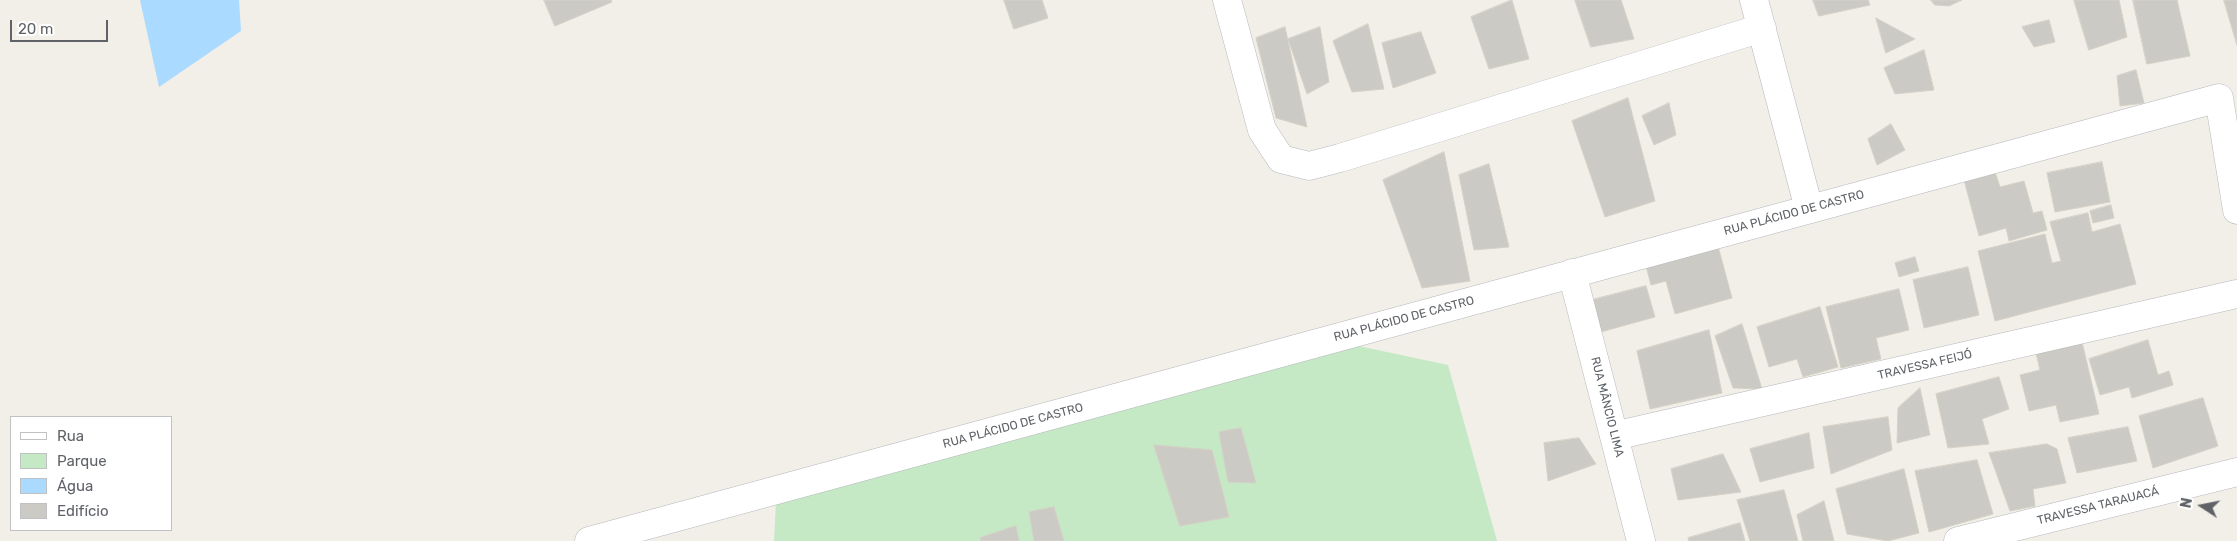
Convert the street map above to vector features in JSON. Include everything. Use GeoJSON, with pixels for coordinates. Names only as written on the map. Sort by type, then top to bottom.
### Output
{"type":"FeatureCollection","features":[{"type":"Feature","properties":{"kind":"street"},"geometry":{"type":"LineString","coordinates":[[1227,0],[1262,130],[1281,159],[1309,166],[1762,28]]}},
{"type":"Feature","properties":{"kind":"street"},"geometry":{"type":"LineString","coordinates":[[1754,0],[1810,209]]}},
{"type":"Feature","properties":{"kind":"street","name":"RUA PLÁCIDO DE CASTRO"},"geometry":{"type":"LineString","coordinates":[[589,541],[2219,98],[2237,210]]}},
{"type":"Feature","properties":{"kind":"street","name":"RUA MÂNCIO LIMA"},"geometry":{"type":"LineString","coordinates":[[1572,273],[1641,541]]}},
{"type":"Feature","properties":{"kind":"street","name":"TRAVESSA FEIJÓ"},"geometry":{"type":"LineString","coordinates":[[1614,436],[2237,294]]}},
{"type":"Feature","properties":{"kind":"street","name":"TRAVESSA TARAUACÁ"},"geometry":{"type":"LineString","coordinates":[[1958,541],[2237,472]]}},
{"type":"Feature","properties":{"kind":"green space"},"geometry":{"type":"Polygon","coordinates":[[[1335,341],[1448,365],[1497,541],[774,541],[776,502],[1335,341]]]}},
{"type":"Feature","properties":{"kind":"water"},"geometry":{"type":"Polygon","coordinates":[[[140,0],[239,0],[241,31],[159,87],[140,0]]]}},
{"type":"Feature","properties":{"kind":"building"},"geometry":{"type":"Polygon","coordinates":[[[544,0],[611,0],[612,2],[555,26],[544,0]]]}},
{"type":"Feature","properties":{"kind":"building"},"geometry":{"type":"Polygon","coordinates":[[[1004,0],[1042,0],[1048,18],[1014,29],[1004,0]]]}},
{"type":"Feature","properties":{"kind":"building"},"geometry":{"type":"Polygon","coordinates":[[[1512,0],[1529,59],[1489,69],[1471,17],[1512,0]]]}},
{"type":"Feature","properties":{"kind":"building"},"geometry":{"type":"Polygon","coordinates":[[[1575,0],[1621,0],[1634,39],[1591,47],[1575,0]]]}},
{"type":"Feature","properties":{"kind":"building"},"geometry":{"type":"Polygon","coordinates":[[[1813,0],[1868,0],[1870,5],[1819,16],[1813,0]]]}},
{"type":"Feature","properties":{"kind":"building"},"geometry":{"type":"Polygon","coordinates":[[[1931,0],[1962,0],[1949,6],[1935,5],[1931,0]]]}},
{"type":"Feature","properties":{"kind":"building"},"geometry":{"type":"Polygon","coordinates":[[[2074,0],[2119,0],[2127,37],[2089,50],[2074,0]]]}},
{"type":"Feature","properties":{"kind":"building"},"geometry":{"type":"Polygon","coordinates":[[[2133,0],[2177,0],[2190,56],[2147,64],[2133,0]]]}},
{"type":"Feature","properties":{"kind":"building"},"geometry":{"type":"Polygon","coordinates":[[[2224,0],[2237,0],[2237,45],[2224,0]]]}},
{"type":"Feature","properties":{"kind":"building"},"geometry":{"type":"Polygon","coordinates":[[[1876,18],[1915,39],[1886,53],[1876,18]]]}},
{"type":"Feature","properties":{"kind":"building"},"geometry":{"type":"Polygon","coordinates":[[[2049,20],[2055,42],[2034,47],[2022,27],[2049,20]]]}},
{"type":"Feature","properties":{"kind":"building"},"geometry":{"type":"Polygon","coordinates":[[[1368,24],[1384,89],[1352,92],[1333,41],[1368,24]]]}},
{"type":"Feature","properties":{"kind":"building"},"geometry":{"type":"Polygon","coordinates":[[[1285,27],[1307,127],[1276,118],[1256,38],[1285,27]]]}},
{"type":"Feature","properties":{"kind":"building"},"geometry":{"type":"Polygon","coordinates":[[[1320,27],[1329,82],[1307,94],[1288,39],[1320,27]]]}},
{"type":"Feature","properties":{"kind":"building"},"geometry":{"type":"Polygon","coordinates":[[[1421,32],[1436,73],[1393,88],[1382,43],[1421,32]]]}},
{"type":"Feature","properties":{"kind":"building"},"geometry":{"type":"Polygon","coordinates":[[[1924,50],[1934,90],[1895,94],[1884,68],[1924,50]]]}},
{"type":"Feature","properties":{"kind":"building"},"geometry":{"type":"Polygon","coordinates":[[[2136,70],[2144,103],[2120,106],[2117,76],[2136,70]]]}},
{"type":"Feature","properties":{"kind":"building"},"geometry":{"type":"Polygon","coordinates":[[[1628,98],[1655,201],[1605,217],[1572,121],[1628,98]]]}},
{"type":"Feature","properties":{"kind":"building"},"geometry":{"type":"Polygon","coordinates":[[[1669,103],[1676,135],[1654,145],[1642,116],[1669,103]]]}},
{"type":"Feature","properties":{"kind":"building"},"geometry":{"type":"Polygon","coordinates":[[[1891,124],[1905,150],[1877,165],[1868,139],[1891,124]]]}},
{"type":"Feature","properties":{"kind":"building"},"geometry":{"type":"Polygon","coordinates":[[[1444,152],[1470,281],[1422,288],[1383,180],[1444,152]]]}},
{"type":"Feature","properties":{"kind":"building"},"geometry":{"type":"Polygon","coordinates":[[[2102,162],[2110,202],[2055,212],[2047,173],[2102,162]]]}},
{"type":"Feature","properties":{"kind":"building"},"geometry":{"type":"Polygon","coordinates":[[[1489,164],[1509,247],[1474,250],[1459,175],[1489,164]]]}},
{"type":"Feature","properties":{"kind":"building"},"geometry":{"type":"Polygon","coordinates":[[[1995,172],[2000,187],[2024,181],[2033,213],[2042,211],[2047,230],[2009,241],[2006,228],[1979,236],[1964,180],[1995,172]]]}},
{"type":"Feature","properties":{"kind":"building"},"geometry":{"type":"Polygon","coordinates":[[[2111,205],[2114,218],[2093,223],[2090,211],[2111,205]]]}},
{"type":"Feature","properties":{"kind":"building"},"geometry":{"type":"Polygon","coordinates":[[[2088,213],[2092,232],[2120,224],[2136,284],[1995,321],[1978,251],[2045,234],[2052,263],[2061,261],[2050,222],[2088,213]]]}},
{"type":"Feature","properties":{"kind":"building"},"geometry":{"type":"Polygon","coordinates":[[[1718,246],[1732,298],[1675,314],[1666,281],[1651,285],[1646,266],[1718,246]]]}},
{"type":"Feature","properties":{"kind":"building"},"geometry":{"type":"Polygon","coordinates":[[[1915,257],[1919,271],[1899,277],[1895,263],[1915,257]]]}},
{"type":"Feature","properties":{"kind":"building"},"geometry":{"type":"Polygon","coordinates":[[[1968,267],[1979,315],[1924,328],[1913,280],[1968,267]]]}},
{"type":"Feature","properties":{"kind":"building"},"geometry":{"type":"Polygon","coordinates":[[[1646,286],[1655,317],[1597,333],[1588,301],[1646,286]]]}},
{"type":"Feature","properties":{"kind":"building"},"geometry":{"type":"Polygon","coordinates":[[[1899,289],[1909,330],[1876,338],[1881,359],[1841,368],[1826,307],[1899,289]]]}},
{"type":"Feature","properties":{"kind":"building"},"geometry":{"type":"Polygon","coordinates":[[[1820,307],[1838,367],[1803,377],[1797,359],[1769,367],[1757,327],[1820,307]]]}},
{"type":"Feature","properties":{"kind":"building"},"geometry":{"type":"Polygon","coordinates":[[[1742,324],[1762,389],[1733,388],[1715,336],[1742,324]]]}},
{"type":"Feature","properties":{"kind":"building"},"geometry":{"type":"Polygon","coordinates":[[[1709,330],[1722,393],[1650,409],[1637,351],[1709,330]]]}},
{"type":"Feature","properties":{"kind":"building"},"geometry":{"type":"Polygon","coordinates":[[[2148,340],[2158,375],[2169,371],[2173,385],[2132,398],[2129,387],[2100,395],[2089,359],[2148,340]]]}},
{"type":"Feature","properties":{"kind":"building"},"geometry":{"type":"Polygon","coordinates":[[[2082,342],[2099,414],[2060,422],[2056,405],[2029,411],[2020,375],[2040,370],[2036,353],[2082,342]]]}},
{"type":"Feature","properties":{"kind":"building"},"geometry":{"type":"Polygon","coordinates":[[[1999,377],[2009,409],[1982,419],[1989,444],[1948,448],[1936,394],[1999,377]]]}},
{"type":"Feature","properties":{"kind":"building"},"geometry":{"type":"Polygon","coordinates":[[[1920,388],[1930,435],[1897,443],[1898,408],[1920,388]]]}},
{"type":"Feature","properties":{"kind":"building"},"geometry":{"type":"Polygon","coordinates":[[[2203,398],[2218,446],[2153,468],[2139,416],[2203,398]]]}},
{"type":"Feature","properties":{"kind":"building"},"geometry":{"type":"Polygon","coordinates":[[[1888,417],[1892,450],[1831,474],[1823,427],[1888,417]]]}},
{"type":"Feature","properties":{"kind":"building"},"geometry":{"type":"Polygon","coordinates":[[[2128,427],[2137,461],[2077,473],[2068,438],[2128,427]]]}},
{"type":"Feature","properties":{"kind":"building"},"geometry":{"type":"Polygon","coordinates":[[[1241,428],[1256,483],[1228,482],[1219,432],[1241,428]]]}},
{"type":"Feature","properties":{"kind":"building"},"geometry":{"type":"Polygon","coordinates":[[[1809,433],[1814,468],[1760,482],[1750,449],[1809,433]]]}},
{"type":"Feature","properties":{"kind":"building"},"geometry":{"type":"Polygon","coordinates":[[[1579,438],[1596,464],[1548,481],[1544,443],[1579,438]]]}},
{"type":"Feature","properties":{"kind":"building"},"geometry":{"type":"Polygon","coordinates":[[[2047,444],[2057,449],[2066,483],[2033,489],[2035,506],[2010,511],[1989,453],[2047,444]]]}},
{"type":"Feature","properties":{"kind":"building"},"geometry":{"type":"Polygon","coordinates":[[[1154,445],[1212,450],[1229,517],[1180,526],[1154,445]]]}},
{"type":"Feature","properties":{"kind":"building"},"geometry":{"type":"Polygon","coordinates":[[[1723,454],[1741,492],[1678,500],[1671,469],[1723,454]]]}},
{"type":"Feature","properties":{"kind":"building"},"geometry":{"type":"Polygon","coordinates":[[[1977,460],[1993,514],[1929,532],[1915,471],[1977,460]]]}},
{"type":"Feature","properties":{"kind":"building"},"geometry":{"type":"Polygon","coordinates":[[[1904,469],[1919,533],[1888,541],[1847,534],[1836,489],[1904,469]]]}},
{"type":"Feature","properties":{"kind":"building"},"geometry":{"type":"Polygon","coordinates":[[[1784,490],[1798,541],[1750,541],[1737,500],[1784,490]]]}},
{"type":"Feature","properties":{"kind":"building"},"geometry":{"type":"Polygon","coordinates":[[[1824,501],[1834,541],[1803,541],[1797,515],[1824,501]]]}},
{"type":"Feature","properties":{"kind":"building"},"geometry":{"type":"Polygon","coordinates":[[[1054,507],[1064,541],[1034,541],[1029,512],[1054,507]]]}},
{"type":"Feature","properties":{"kind":"building"},"geometry":{"type":"Polygon","coordinates":[[[1740,523],[1745,541],[1689,541],[1688,538],[1740,523]]]}},
{"type":"Feature","properties":{"kind":"building"},"geometry":{"type":"Polygon","coordinates":[[[1016,526],[1019,541],[981,541],[980,538],[1016,526]]]}}]}
